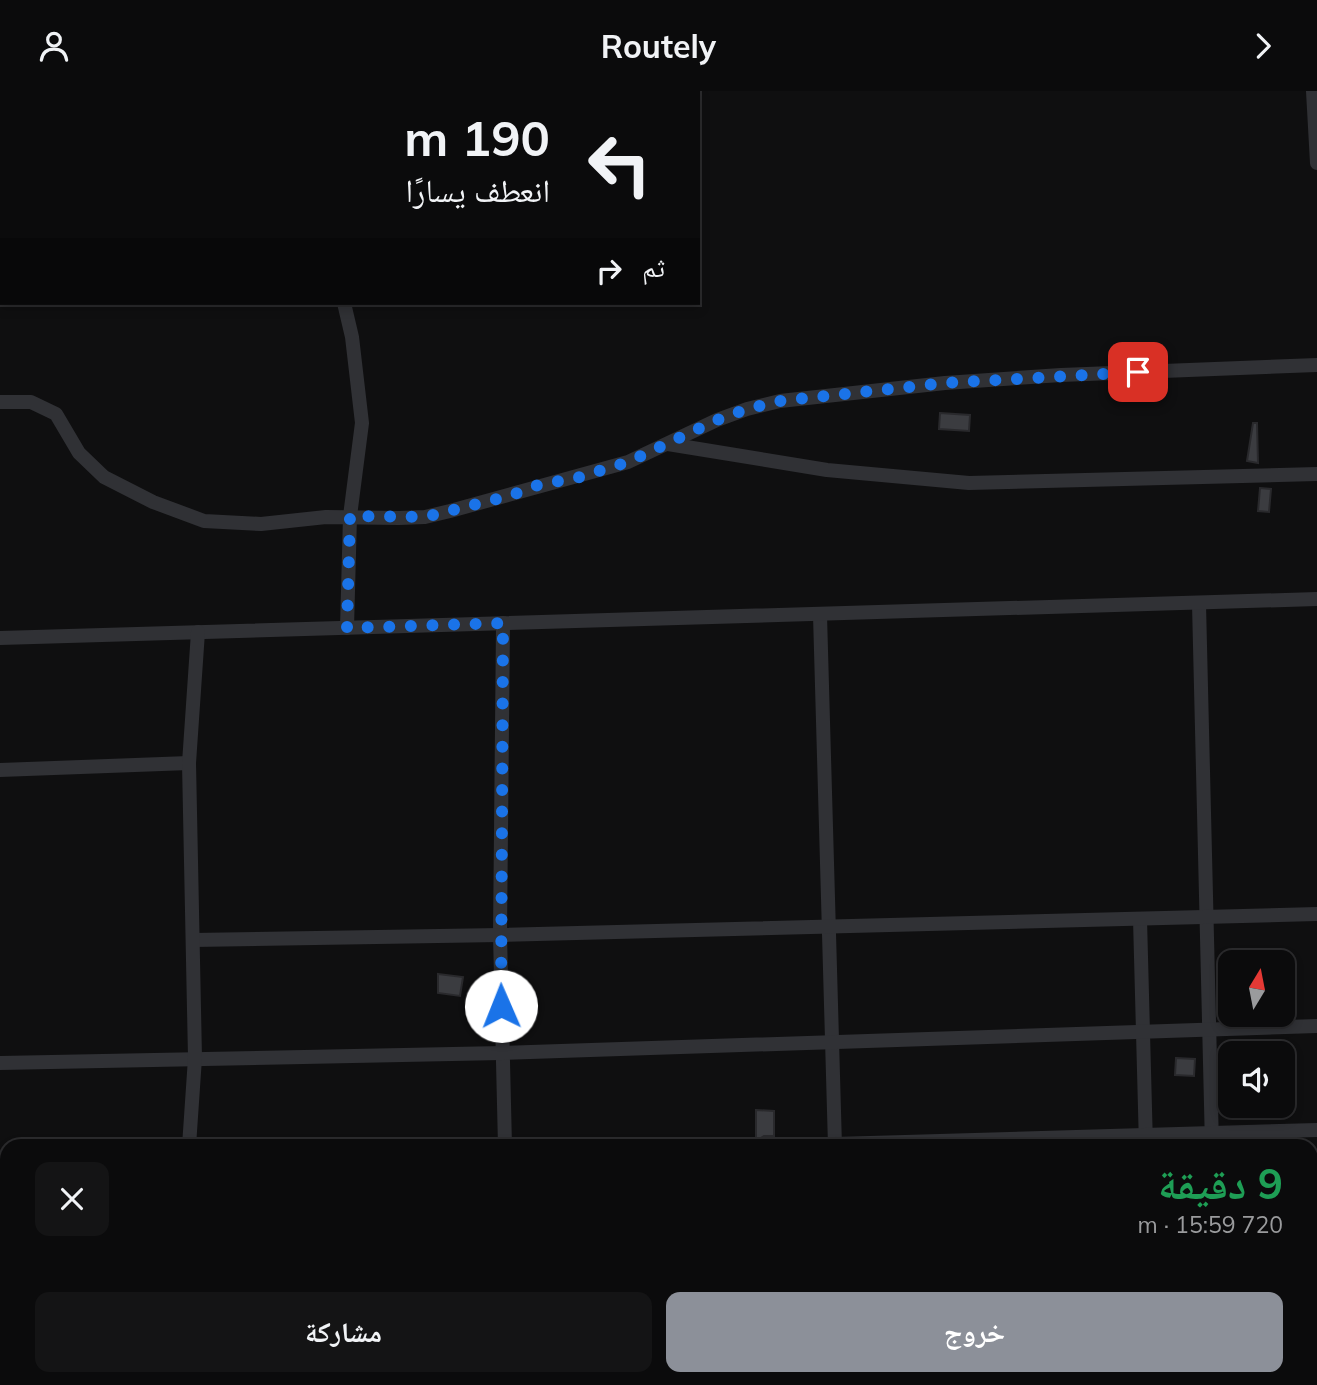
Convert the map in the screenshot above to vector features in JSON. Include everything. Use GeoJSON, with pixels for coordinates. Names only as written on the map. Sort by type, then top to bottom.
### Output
{"type":"FeatureCollection","features":[{"type":"Feature","properties":{"kind":"street"},"geometry":{"type":"LineString","coordinates":[[1313,91],[1317,163]]}},
{"type":"Feature","properties":{"kind":"street"},"geometry":{"type":"LineString","coordinates":[[344,305],[352,337],[362,423],[350,516],[347,628]]}},
{"type":"Feature","properties":{"kind":"street"},"geometry":{"type":"LineString","coordinates":[[0,402],[31,402],[56,414],[79,453],[104,477],[128,491],[184,515],[204,521],[232,524],[350,516],[425,517],[628,462],[747,409],[780,401],[945,383],[1061,375],[1317,365]]}},
{"type":"Feature","properties":{"kind":"street"},"geometry":{"type":"LineString","coordinates":[[668,444],[827,470],[969,482],[1317,474]]}},
{"type":"Feature","properties":{"kind":"street"},"geometry":{"type":"LineString","coordinates":[[0,638],[1317,599]]}},
{"type":"Feature","properties":{"kind":"street"},"geometry":{"type":"LineString","coordinates":[[1199,604],[1212,1139]]}},
{"type":"Feature","properties":{"kind":"street"},"geometry":{"type":"LineString","coordinates":[[820,615],[835,1139]]}},
{"type":"Feature","properties":{"kind":"street"},"geometry":{"type":"LineString","coordinates":[[503,623],[500,935],[505,1139]]}},
{"type":"Feature","properties":{"kind":"street"},"geometry":{"type":"LineString","coordinates":[[189,1139],[195,1058],[189,763],[198,632]]}},
{"type":"Feature","properties":{"kind":"street"},"geometry":{"type":"LineString","coordinates":[[0,770],[189,763]]}},
{"type":"Feature","properties":{"kind":"street"},"geometry":{"type":"LineString","coordinates":[[193,940],[500,935],[1317,914]]}},
{"type":"Feature","properties":{"kind":"street"},"geometry":{"type":"LineString","coordinates":[[1140,919],[1146,1139]]}},
{"type":"Feature","properties":{"kind":"street"},"geometry":{"type":"LineString","coordinates":[[0,1063],[502,1052],[1317,1026]]}},
{"type":"Feature","properties":{"kind":"street"},"geometry":{"type":"LineString","coordinates":[[1222,1139],[1317,1130]]}},
{"type":"Feature","properties":{"kind":"building"},"geometry":{"type":"Polygon","coordinates":[[[940,413],[970,415],[969,431],[939,429],[940,413]]]}},
{"type":"Feature","properties":{"kind":"building"},"geometry":{"type":"Polygon","coordinates":[[[1253,423],[1257,423],[1258,463],[1247,461],[1253,423]]]}},
{"type":"Feature","properties":{"kind":"building"},"geometry":{"type":"Polygon","coordinates":[[[1260,488],[1271,489],[1269,512],[1258,511],[1260,488]]]}},
{"type":"Feature","properties":{"kind":"building"},"geometry":{"type":"Polygon","coordinates":[[[438,974],[463,977],[460,996],[438,993],[438,974]]]}},
{"type":"Feature","properties":{"kind":"building"},"geometry":{"type":"Polygon","coordinates":[[[1176,1058],[1195,1059],[1194,1076],[1175,1075],[1176,1058]]]}},
{"type":"Feature","properties":{"kind":"building"},"geometry":{"type":"Polygon","coordinates":[[[756,1110],[774,1111],[774,1136],[756,1139],[756,1110]]]}},
{"type":"Feature","properties":{"kind":"route"},"geometry":{"type":"LineString","coordinates":[[501,1006],[503,623],[347,628],[350,516],[425,517],[509,496],[541,484],[573,479],[650,453],[717,420],[780,401],[945,383],[1138,372]]}}]}
